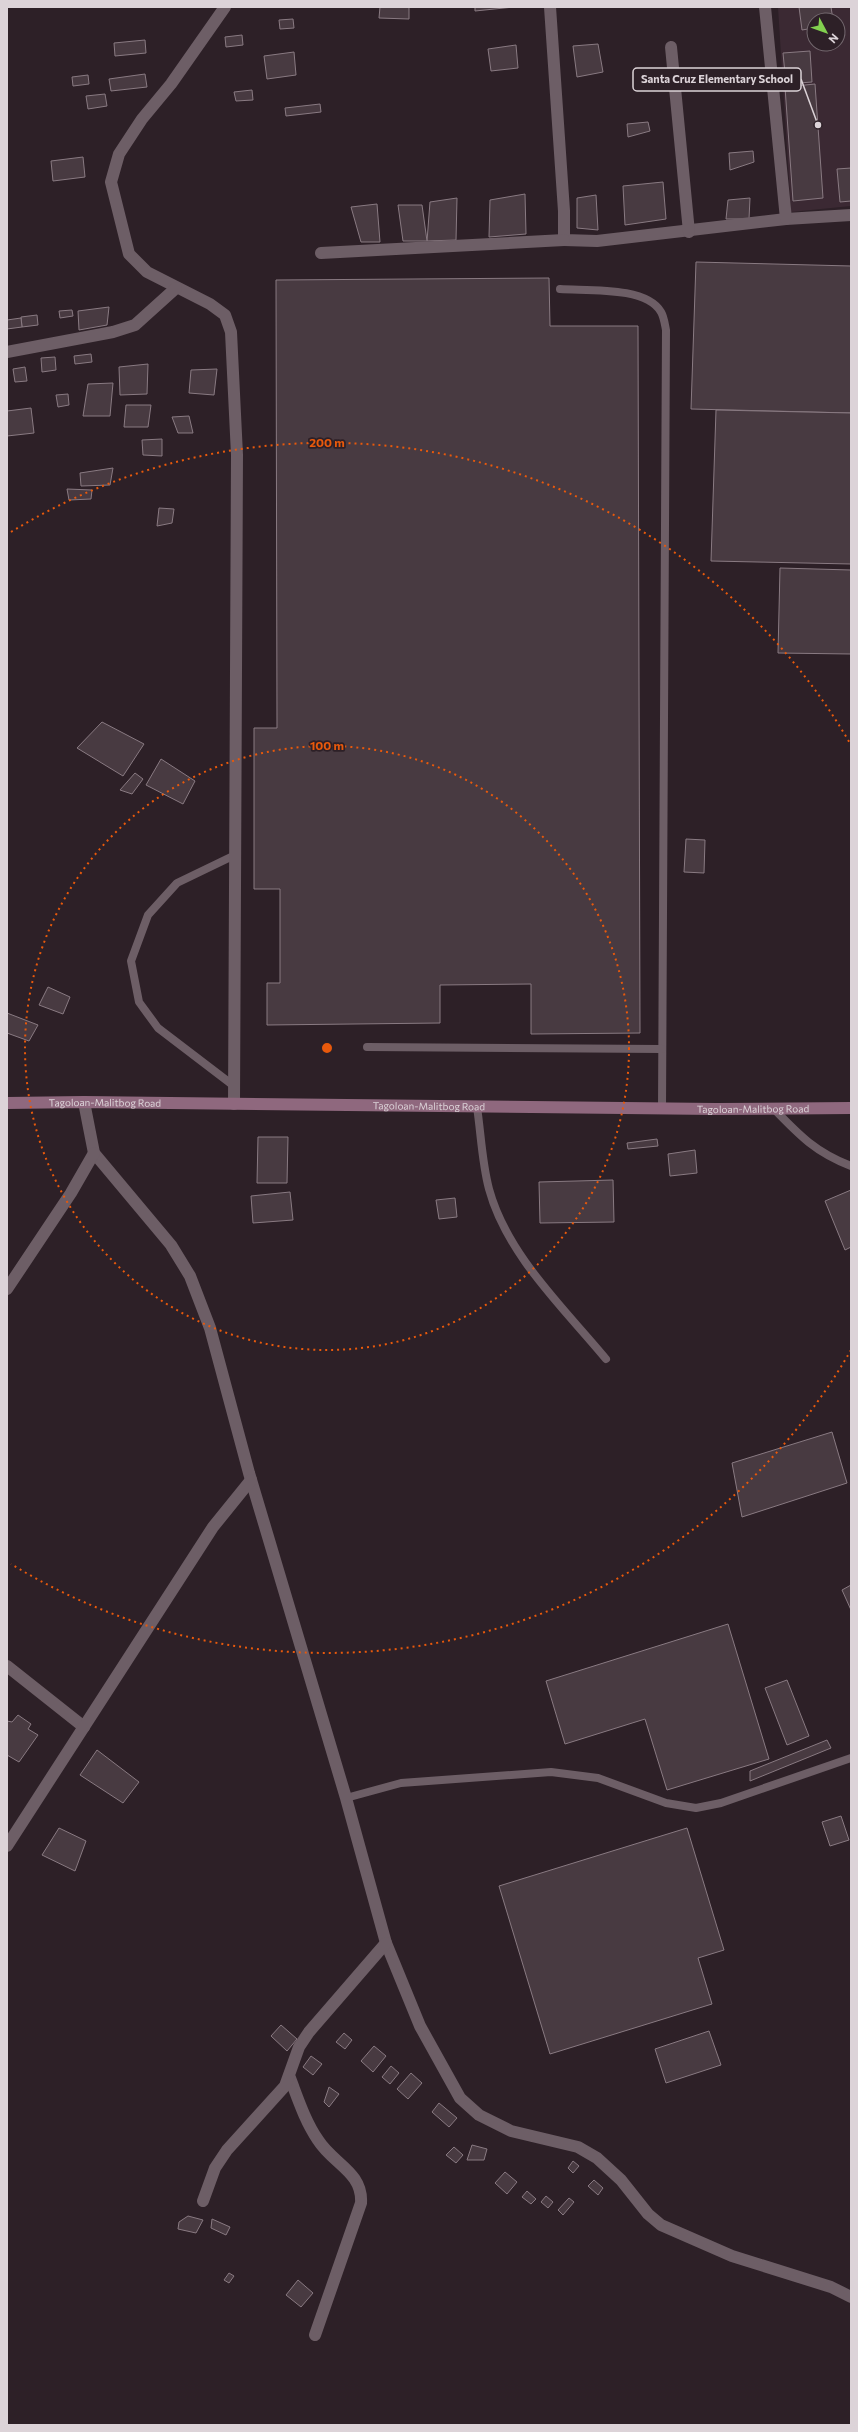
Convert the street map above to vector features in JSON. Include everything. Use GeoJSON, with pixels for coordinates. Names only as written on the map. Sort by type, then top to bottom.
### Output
{"type":"FeatureCollection","features":[{"type":"Feature","properties":{"kind":"main road","name":"Tagoloan-Malitbog Road"},"geometry":{"type":"LineString","coordinates":[[7,1103],[84,1102],[662,1109],[851,1108]]}},
{"type":"Feature","properties":{"kind":"street"},"geometry":{"type":"LineString","coordinates":[[225,7],[171,84],[142,119],[118,154],[111,182],[130,254],[147,272],[210,304],[225,315],[231,332],[237,455],[234,1104]]}},
{"type":"Feature","properties":{"kind":"street"},"geometry":{"type":"LineString","coordinates":[[550,7],[564,211],[564,240]]}},
{"type":"Feature","properties":{"kind":"street"},"geometry":{"type":"LineString","coordinates":[[765,7],[786,219]]}},
{"type":"Feature","properties":{"kind":"street"},"geometry":{"type":"LineString","coordinates":[[671,47],[689,232]]}},
{"type":"Feature","properties":{"kind":"street"},"geometry":{"type":"LineString","coordinates":[[321,253],[564,240],[598,241],[689,232],[786,219],[851,215]]}},
{"type":"Feature","properties":{"kind":"street"},"geometry":{"type":"LineString","coordinates":[[7,352],[113,332],[135,325],[176,288]]}},
{"type":"Feature","properties":{"kind":"street"},"geometry":{"type":"LineString","coordinates":[[84,1102],[94,1153],[171,1245],[190,1276],[210,1328],[251,1480],[346,1798],[386,1943],[420,2026],[460,2098],[479,2115],[511,2131],[578,2147],[597,2158],[621,2180],[648,2214],[661,2225],[732,2256],[831,2287],[851,2297]]}},
{"type":"Feature","properties":{"kind":"street"},"geometry":{"type":"LineString","coordinates":[[7,1289],[67,1199],[94,1153]]}},
{"type":"Feature","properties":{"kind":"street"},"geometry":{"type":"LineString","coordinates":[[7,1846],[213,1527],[251,1480]]}},
{"type":"Feature","properties":{"kind":"street"},"geometry":{"type":"LineString","coordinates":[[7,1666],[84,1727]]}},
{"type":"Feature","properties":{"kind":"street"},"geometry":{"type":"LineString","coordinates":[[203,2201],[215,2168],[227,2150],[242,2131],[276,2097],[290,2078],[300,2047],[309,2032],[386,1943]]}},
{"type":"Feature","properties":{"kind":"street"},"geometry":{"type":"LineString","coordinates":[[290,2078],[306,2118],[318,2141],[354,2177],[362,2191],[361,2203],[315,2335]]}},
{"type":"Feature","properties":{"kind":"lane"},"geometry":{"type":"LineString","coordinates":[[560,289],[624,293],[648,299],[661,312],[666,330],[662,1109]]}},
{"type":"Feature","properties":{"kind":"lane"},"geometry":{"type":"LineString","coordinates":[[234,1086],[158,1028],[139,1002],[131,961],[148,914],[177,883],[235,855]]}},
{"type":"Feature","properties":{"kind":"lane"},"geometry":{"type":"LineString","coordinates":[[367,1047],[662,1049]]}},
{"type":"Feature","properties":{"kind":"lane"},"geometry":{"type":"LineString","coordinates":[[477,1107],[489,1189],[506,1232],[531,1268],[606,1359]]}},
{"type":"Feature","properties":{"kind":"lane"},"geometry":{"type":"LineString","coordinates":[[773,1108],[804,1141],[828,1157],[851,1166]]}},
{"type":"Feature","properties":{"kind":"lane"},"geometry":{"type":"LineString","coordinates":[[346,1798],[400,1783],[551,1772],[598,1778],[666,1803],[696,1808],[721,1803],[851,1758]]}},
{"type":"Feature","properties":{"kind":"shaded area"},"geometry":{"type":"Polygon","coordinates":[[[778,7],[851,7],[851,206],[791,212],[778,7]]]}},
{"type":"Feature","properties":{"kind":"building"},"geometry":{"type":"Polygon","coordinates":[[[380,7],[409,7],[409,19],[379,18],[380,7]]]}},
{"type":"Feature","properties":{"kind":"building"},"geometry":{"type":"Polygon","coordinates":[[[475,7],[514,7],[475,11],[475,7]]]}},
{"type":"Feature","properties":{"kind":"building"},"geometry":{"type":"Polygon","coordinates":[[[799,7],[831,7],[832,12],[806,12],[806,29],[802,30],[799,7]]]}},
{"type":"Feature","properties":{"kind":"building"},"geometry":{"type":"Polygon","coordinates":[[[293,19],[294,28],[280,29],[279,20],[293,19]]]}},
{"type":"Feature","properties":{"kind":"building"},"geometry":{"type":"Polygon","coordinates":[[[242,35],[243,45],[226,47],[225,37],[242,35]]]}},
{"type":"Feature","properties":{"kind":"building"},"geometry":{"type":"Polygon","coordinates":[[[145,40],[146,53],[115,56],[114,43],[145,40]]]}},
{"type":"Feature","properties":{"kind":"building"},"geometry":{"type":"Polygon","coordinates":[[[598,44],[603,72],[577,77],[573,46],[598,44]]]}},
{"type":"Feature","properties":{"kind":"building"},"geometry":{"type":"Polygon","coordinates":[[[516,45],[518,68],[491,71],[488,49],[516,45]]]}},
{"type":"Feature","properties":{"kind":"building"},"geometry":{"type":"Polygon","coordinates":[[[294,52],[296,75],[267,79],[264,56],[294,52]]]}},
{"type":"Feature","properties":{"kind":"building"},"geometry":{"type":"Polygon","coordinates":[[[810,52],[812,82],[786,84],[783,53],[810,52]]]}},
{"type":"Feature","properties":{"kind":"building"},"geometry":{"type":"Polygon","coordinates":[[[145,74],[147,87],[111,91],[109,79],[145,74]]]}},
{"type":"Feature","properties":{"kind":"building"},"geometry":{"type":"Polygon","coordinates":[[[88,75],[89,84],[73,86],[72,77],[88,75]]]}},
{"type":"Feature","properties":{"kind":"building"},"geometry":{"type":"Polygon","coordinates":[[[815,84],[823,198],[793,201],[785,87],[815,84]]]}},
{"type":"Feature","properties":{"kind":"building"},"geometry":{"type":"Polygon","coordinates":[[[252,90],[253,100],[236,101],[234,92],[252,90]]]}},
{"type":"Feature","properties":{"kind":"building"},"geometry":{"type":"Polygon","coordinates":[[[105,94],[107,106],[88,109],[86,96],[105,94]]]}},
{"type":"Feature","properties":{"kind":"building"},"geometry":{"type":"Polygon","coordinates":[[[320,104],[321,112],[286,116],[285,108],[320,104]]]}},
{"type":"Feature","properties":{"kind":"building"},"geometry":{"type":"Polygon","coordinates":[[[648,122],[650,131],[628,137],[627,124],[648,122]]]}},
{"type":"Feature","properties":{"kind":"building"},"geometry":{"type":"Polygon","coordinates":[[[753,151],[754,162],[730,170],[729,153],[753,151]]]}},
{"type":"Feature","properties":{"kind":"building"},"geometry":{"type":"Polygon","coordinates":[[[83,157],[85,177],[53,181],[51,161],[83,157]]]}},
{"type":"Feature","properties":{"kind":"building"},"geometry":{"type":"Polygon","coordinates":[[[851,168],[851,201],[840,202],[837,169],[851,168]]]}},
{"type":"Feature","properties":{"kind":"building"},"geometry":{"type":"Polygon","coordinates":[[[663,182],[666,219],[625,225],[623,186],[663,182]]]}},
{"type":"Feature","properties":{"kind":"building"},"geometry":{"type":"Polygon","coordinates":[[[525,194],[526,234],[489,237],[490,200],[525,194]]]}},
{"type":"Feature","properties":{"kind":"building"},"geometry":{"type":"Polygon","coordinates":[[[596,195],[598,230],[577,228],[577,198],[596,195]]]}},
{"type":"Feature","properties":{"kind":"building"},"geometry":{"type":"Polygon","coordinates":[[[457,198],[456,240],[427,241],[430,202],[457,198]]]}},
{"type":"Feature","properties":{"kind":"building"},"geometry":{"type":"Polygon","coordinates":[[[750,198],[749,219],[726,219],[728,200],[750,198]]]}},
{"type":"Feature","properties":{"kind":"building"},"geometry":{"type":"Polygon","coordinates":[[[377,204],[380,242],[361,242],[351,207],[377,204]]]}},
{"type":"Feature","properties":{"kind":"building"},"geometry":{"type":"Polygon","coordinates":[[[398,205],[422,205],[427,241],[403,241],[398,205]]]}},
{"type":"Feature","properties":{"kind":"building"},"geometry":{"type":"Polygon","coordinates":[[[696,262],[851,266],[851,413],[691,409],[696,262]]]}},
{"type":"Feature","properties":{"kind":"building"},"geometry":{"type":"Polygon","coordinates":[[[549,278],[550,326],[638,326],[640,1033],[531,1034],[531,984],[440,985],[440,1023],[267,1025],[267,983],[280,983],[280,889],[254,889],[254,728],[277,728],[276,280],[549,278]]]}},
{"type":"Feature","properties":{"kind":"building"},"geometry":{"type":"Polygon","coordinates":[[[109,307],[107,325],[79,330],[78,311],[109,307]]]}},
{"type":"Feature","properties":{"kind":"building"},"geometry":{"type":"Polygon","coordinates":[[[72,310],[73,316],[60,318],[59,311],[72,310]]]}},
{"type":"Feature","properties":{"kind":"building"},"geometry":{"type":"Polygon","coordinates":[[[37,315],[38,325],[22,327],[21,317],[37,315]]]}},
{"type":"Feature","properties":{"kind":"building"},"geometry":{"type":"Polygon","coordinates":[[[21,318],[22,327],[7,329],[7,320],[21,318]]]}},
{"type":"Feature","properties":{"kind":"building"},"geometry":{"type":"Polygon","coordinates":[[[91,354],[92,362],[75,364],[74,356],[91,354]]]}},
{"type":"Feature","properties":{"kind":"building"},"geometry":{"type":"Polygon","coordinates":[[[55,357],[56,370],[42,372],[41,358],[55,357]]]}},
{"type":"Feature","properties":{"kind":"building"},"geometry":{"type":"Polygon","coordinates":[[[148,364],[147,394],[120,395],[119,367],[148,364]]]}},
{"type":"Feature","properties":{"kind":"building"},"geometry":{"type":"Polygon","coordinates":[[[25,367],[27,381],[15,382],[13,369],[25,367]]]}},
{"type":"Feature","properties":{"kind":"building"},"geometry":{"type":"Polygon","coordinates":[[[217,369],[214,395],[189,393],[191,370],[217,369]]]}},
{"type":"Feature","properties":{"kind":"building"},"geometry":{"type":"Polygon","coordinates":[[[113,383],[110,416],[83,416],[88,384],[113,383]]]}},
{"type":"Feature","properties":{"kind":"building"},"geometry":{"type":"Polygon","coordinates":[[[68,394],[69,405],[58,407],[56,395],[68,394]]]}},
{"type":"Feature","properties":{"kind":"building"},"geometry":{"type":"Polygon","coordinates":[[[126,405],[151,405],[148,427],[124,427],[126,405]]]}},
{"type":"Feature","properties":{"kind":"building"},"geometry":{"type":"Polygon","coordinates":[[[31,408],[34,433],[7,436],[7,411],[31,408]]]}},
{"type":"Feature","properties":{"kind":"building"},"geometry":{"type":"Polygon","coordinates":[[[716,410],[851,413],[851,564],[711,561],[716,410]]]}},
{"type":"Feature","properties":{"kind":"building"},"geometry":{"type":"Polygon","coordinates":[[[189,416],[193,433],[178,433],[172,417],[189,416]]]}},
{"type":"Feature","properties":{"kind":"building"},"geometry":{"type":"Polygon","coordinates":[[[162,439],[162,456],[143,455],[142,440],[162,439]]]}},
{"type":"Feature","properties":{"kind":"building"},"geometry":{"type":"Polygon","coordinates":[[[113,468],[110,485],[81,486],[80,473],[113,468]]]}},
{"type":"Feature","properties":{"kind":"building"},"geometry":{"type":"Polygon","coordinates":[[[67,489],[92,490],[91,499],[69,500],[67,489]]]}},
{"type":"Feature","properties":{"kind":"building"},"geometry":{"type":"Polygon","coordinates":[[[159,508],[174,509],[172,523],[157,526],[159,508]]]}},
{"type":"Feature","properties":{"kind":"building"},"geometry":{"type":"Polygon","coordinates":[[[780,568],[851,570],[851,654],[778,653],[780,568]]]}},
{"type":"Feature","properties":{"kind":"building"},"geometry":{"type":"Polygon","coordinates":[[[102,722],[144,744],[123,776],[77,748],[102,722]]]}},
{"type":"Feature","properties":{"kind":"building"},"geometry":{"type":"Polygon","coordinates":[[[161,759],[195,781],[183,804],[146,785],[161,759]]]}},
{"type":"Feature","properties":{"kind":"building"},"geometry":{"type":"Polygon","coordinates":[[[135,773],[143,779],[132,794],[120,790],[135,773]]]}},
{"type":"Feature","properties":{"kind":"building"},"geometry":{"type":"Polygon","coordinates":[[[686,839],[705,840],[704,873],[684,872],[686,839]]]}},
{"type":"Feature","properties":{"kind":"building"},"geometry":{"type":"Polygon","coordinates":[[[48,987],[70,997],[63,1014],[39,1005],[48,987]]]}},
{"type":"Feature","properties":{"kind":"building"},"geometry":{"type":"Polygon","coordinates":[[[7,1013],[38,1025],[29,1041],[7,1033],[7,1013]]]}},
{"type":"Feature","properties":{"kind":"building"},"geometry":{"type":"Polygon","coordinates":[[[258,1137],[288,1137],[287,1183],[257,1183],[258,1137]]]}},
{"type":"Feature","properties":{"kind":"building"},"geometry":{"type":"Polygon","coordinates":[[[657,1139],[658,1146],[628,1149],[627,1143],[657,1139]]]}},
{"type":"Feature","properties":{"kind":"building"},"geometry":{"type":"Polygon","coordinates":[[[695,1150],[697,1173],[670,1176],[668,1154],[695,1150]]]}},
{"type":"Feature","properties":{"kind":"building"},"geometry":{"type":"Polygon","coordinates":[[[613,1180],[614,1222],[540,1223],[539,1182],[613,1180]]]}},
{"type":"Feature","properties":{"kind":"building"},"geometry":{"type":"Polygon","coordinates":[[[851,1190],[851,1247],[845,1250],[825,1201],[851,1190]]]}},
{"type":"Feature","properties":{"kind":"building"},"geometry":{"type":"Polygon","coordinates":[[[290,1192],[293,1220],[253,1223],[251,1196],[290,1192]]]}},
{"type":"Feature","properties":{"kind":"building"},"geometry":{"type":"Polygon","coordinates":[[[455,1198],[457,1217],[439,1219],[436,1200],[455,1198]]]}},
{"type":"Feature","properties":{"kind":"building"},"geometry":{"type":"Polygon","coordinates":[[[832,1432],[847,1483],[742,1517],[732,1463],[832,1432]]]}},
{"type":"Feature","properties":{"kind":"building"},"geometry":{"type":"Polygon","coordinates":[[[851,1585],[851,1610],[842,1590],[851,1585]]]}},
{"type":"Feature","properties":{"kind":"building"},"geometry":{"type":"Polygon","coordinates":[[[728,1624],[769,1759],[667,1790],[645,1719],[565,1744],[546,1681],[728,1624]]]}},
{"type":"Feature","properties":{"kind":"building"},"geometry":{"type":"Polygon","coordinates":[[[787,1680],[809,1736],[787,1745],[765,1688],[787,1680]]]}},
{"type":"Feature","properties":{"kind":"building"},"geometry":{"type":"Polygon","coordinates":[[[18,1715],[31,1724],[28,1729],[38,1735],[19,1762],[7,1755],[7,1721],[12,1722],[18,1715]]]}},
{"type":"Feature","properties":{"kind":"building"},"geometry":{"type":"Polygon","coordinates":[[[827,1740],[831,1748],[750,1781],[750,1771],[827,1740]]]}},
{"type":"Feature","properties":{"kind":"building"},"geometry":{"type":"Polygon","coordinates":[[[97,1750],[139,1782],[123,1803],[80,1775],[97,1750]]]}},
{"type":"Feature","properties":{"kind":"building"},"geometry":{"type":"Polygon","coordinates":[[[841,1816],[849,1840],[830,1846],[822,1822],[841,1816]]]}},
{"type":"Feature","properties":{"kind":"building"},"geometry":{"type":"Polygon","coordinates":[[[59,1828],[86,1841],[75,1871],[42,1855],[59,1828]]]}},
{"type":"Feature","properties":{"kind":"building"},"geometry":{"type":"Polygon","coordinates":[[[687,1828],[724,1950],[698,1958],[712,2004],[550,2054],[499,1886],[687,1828]]]}},
{"type":"Feature","properties":{"kind":"building"},"geometry":{"type":"Polygon","coordinates":[[[281,2025],[297,2039],[287,2051],[271,2036],[281,2025]]]}},
{"type":"Feature","properties":{"kind":"building"},"geometry":{"type":"Polygon","coordinates":[[[709,2031],[721,2065],[666,2083],[655,2049],[709,2031]]]}},
{"type":"Feature","properties":{"kind":"building"},"geometry":{"type":"Polygon","coordinates":[[[344,2033],[352,2040],[345,2049],[336,2042],[344,2033]]]}},
{"type":"Feature","properties":{"kind":"building"},"geometry":{"type":"Polygon","coordinates":[[[374,2046],[386,2056],[373,2072],[361,2061],[374,2046]]]}},
{"type":"Feature","properties":{"kind":"building"},"geometry":{"type":"Polygon","coordinates":[[[311,2056],[322,2064],[313,2075],[303,2067],[311,2056]]]}},
{"type":"Feature","properties":{"kind":"building"},"geometry":{"type":"Polygon","coordinates":[[[391,2066],[399,2073],[390,2084],[382,2077],[391,2066]]]}},
{"type":"Feature","properties":{"kind":"building"},"geometry":{"type":"Polygon","coordinates":[[[411,2073],[422,2083],[408,2099],[397,2089],[411,2073]]]}},
{"type":"Feature","properties":{"kind":"building"},"geometry":{"type":"Polygon","coordinates":[[[329,2087],[339,2094],[329,2107],[324,2102],[329,2087]]]}},
{"type":"Feature","properties":{"kind":"building"},"geometry":{"type":"Polygon","coordinates":[[[439,2103],[457,2118],[449,2127],[432,2112],[439,2103]]]}},
{"type":"Feature","properties":{"kind":"building"},"geometry":{"type":"Polygon","coordinates":[[[472,2145],[487,2149],[484,2160],[467,2160],[472,2145]]]}},
{"type":"Feature","properties":{"kind":"building"},"geometry":{"type":"Polygon","coordinates":[[[454,2147],[463,2155],[456,2163],[446,2155],[454,2147]]]}},
{"type":"Feature","properties":{"kind":"building"},"geometry":{"type":"Polygon","coordinates":[[[573,2161],[579,2166],[573,2173],[568,2168],[573,2161]]]}},
{"type":"Feature","properties":{"kind":"building"},"geometry":{"type":"Polygon","coordinates":[[[505,2172],[517,2182],[507,2194],[495,2183],[505,2172]]]}},
{"type":"Feature","properties":{"kind":"building"},"geometry":{"type":"Polygon","coordinates":[[[594,2180],[603,2188],[598,2195],[588,2186],[594,2180]]]}},
{"type":"Feature","properties":{"kind":"building"},"geometry":{"type":"Polygon","coordinates":[[[527,2191],[536,2199],[531,2204],[522,2197],[527,2191]]]}},
{"type":"Feature","properties":{"kind":"building"},"geometry":{"type":"Polygon","coordinates":[[[546,2196],[553,2202],[548,2208],[541,2202],[546,2196]]]}},
{"type":"Feature","properties":{"kind":"building"},"geometry":{"type":"Polygon","coordinates":[[[569,2198],[574,2202],[563,2215],[558,2210],[569,2198]]]}},
{"type":"Feature","properties":{"kind":"building"},"geometry":{"type":"Polygon","coordinates":[[[188,2216],[203,2220],[196,2233],[178,2229],[179,2222],[188,2216]]]}},
{"type":"Feature","properties":{"kind":"building"},"geometry":{"type":"Polygon","coordinates":[[[212,2219],[230,2227],[226,2235],[211,2228],[212,2219]]]}},
{"type":"Feature","properties":{"kind":"building"},"geometry":{"type":"Polygon","coordinates":[[[229,2273],[234,2276],[229,2283],[224,2280],[229,2273]]]}},
{"type":"Feature","properties":{"kind":"building"},"geometry":{"type":"Polygon","coordinates":[[[298,2280],[313,2293],[301,2307],[286,2295],[298,2280]]]}},
{"type":"Feature","properties":{"kind":"place","name":"Santa Cruz Elementary School"},"geometry":{"type":"Point","coordinates":[818,125]}}]}
